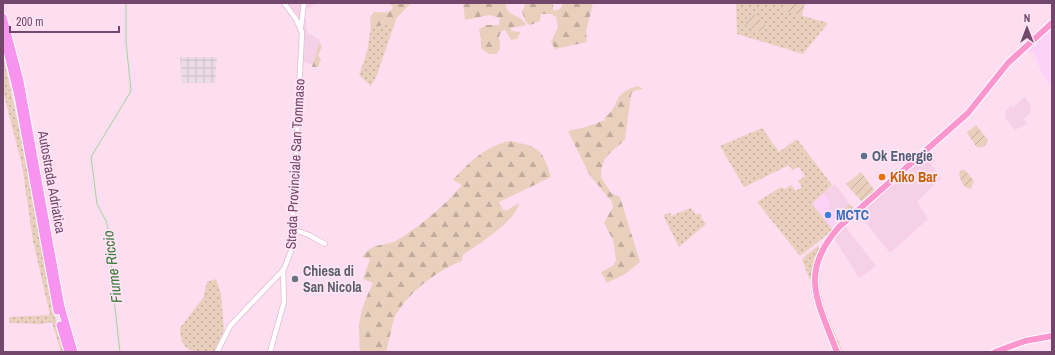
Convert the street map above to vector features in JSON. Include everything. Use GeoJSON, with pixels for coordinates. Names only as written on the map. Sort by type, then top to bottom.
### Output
{"type":"FeatureCollection","features":[{"type":"Feature","properties":{"kind":"highway","name":"Autostrada Adriatica"},"geometry":{"type":"LineString","coordinates":[[3,17],[22,92],[68,352]]}},
{"type":"Feature","properties":{"kind":"highway","name":"Autostrada Adriatica"},"geometry":{"type":"LineString","coordinates":[[3,34],[22,116],[60,312]]}},
{"type":"Feature","properties":{"kind":"highway","name":"Autostrada Adriatica"},"geometry":{"type":"LineString","coordinates":[[62,323],[74,352]]}},
{"type":"Feature","properties":{"kind":"main road"},"geometry":{"type":"LineString","coordinates":[[837,352],[815,293],[816,268],[823,248],[839,227],[968,113],[1012,58],[1052,23]]}},
{"type":"Feature","properties":{"kind":"main road"},"geometry":{"type":"LineString","coordinates":[[995,352],[1025,341],[1052,336]]}},
{"type":"Feature","properties":{"kind":"street"},"geometry":{"type":"LineString","coordinates":[[284,3],[301,27]]}},
{"type":"Feature","properties":{"kind":"street","name":"Strada Provinciale San Tommaso"},"geometry":{"type":"LineString","coordinates":[[218,352],[230,326],[282,270],[289,258],[302,55],[301,27],[304,3]]}},
{"type":"Feature","properties":{"kind":"street"},"geometry":{"type":"LineString","coordinates":[[292,229],[309,235],[325,244]]}},
{"type":"Feature","properties":{"kind":"street"},"geometry":{"type":"LineString","coordinates":[[270,352],[284,302],[282,270]]}},
{"type":"Feature","properties":{"kind":"shaded area"},"geometry":{"type":"Polygon","coordinates":[[[288,3],[316,3],[308,9],[306,5],[304,17],[306,20],[307,32],[320,40],[312,65],[303,61],[303,21],[288,3]]]}},
{"type":"Feature","properties":{"kind":"shaded area"},"geometry":{"type":"Polygon","coordinates":[[[1052,28],[1052,87],[1042,74],[1034,53],[1026,51],[1052,28]]]}},
{"type":"Feature","properties":{"kind":"shaded area"},"geometry":{"type":"Polygon","coordinates":[[[180,57],[217,57],[215,83],[182,83],[180,57]]]}},
{"type":"Feature","properties":{"kind":"shaded area"},"geometry":{"type":"Polygon","coordinates":[[[1025,97],[1030,105],[1031,112],[1024,118],[1027,124],[1015,130],[1006,119],[1005,112],[1011,105],[1013,107],[1025,97]]]}},
{"type":"Feature","properties":{"kind":"shaded area"},"geometry":{"type":"Polygon","coordinates":[[[925,155],[929,160],[933,158],[935,161],[931,164],[941,178],[917,202],[928,219],[890,253],[859,214],[925,155]]]}},
{"type":"Feature","properties":{"kind":"shaded area"},"geometry":{"type":"Polygon","coordinates":[[[835,184],[855,211],[835,217],[836,215],[828,205],[830,204],[823,193],[835,184]]]}},
{"type":"Feature","properties":{"kind":"shaded area"},"geometry":{"type":"Polygon","coordinates":[[[823,193],[830,204],[828,206],[837,215],[835,217],[840,223],[833,230],[812,204],[823,193]]]}},
{"type":"Feature","properties":{"kind":"shaded area"},"geometry":{"type":"Polygon","coordinates":[[[845,226],[876,266],[859,278],[833,237],[845,226]]]}},
{"type":"Feature","properties":{"kind":"green space"},"geometry":{"type":"Polygon","coordinates":[[[389,3],[411,3],[388,25],[371,27],[370,19],[372,14],[374,12],[385,12],[391,10],[393,7],[389,3]]]}},
{"type":"Feature","properties":{"kind":"green space"},"geometry":{"type":"Polygon","coordinates":[[[463,3],[506,3],[508,12],[520,18],[527,25],[511,28],[511,31],[520,32],[517,39],[511,40],[505,30],[501,31],[499,37],[500,49],[496,54],[489,54],[481,48],[479,29],[486,25],[499,25],[500,18],[489,15],[465,20],[463,3]]]}},
{"type":"Feature","properties":{"kind":"green space"},"geometry":{"type":"Polygon","coordinates":[[[526,3],[553,3],[553,10],[557,10],[560,9],[563,3],[593,3],[586,32],[587,42],[555,49],[551,42],[558,27],[556,17],[551,14],[541,14],[540,21],[530,25],[526,22],[522,12],[526,3]]]}},
{"type":"Feature","properties":{"kind":"green space"},"geometry":{"type":"Polygon","coordinates":[[[736,3],[786,3],[785,11],[828,23],[803,54],[737,34],[736,3]]]}},
{"type":"Feature","properties":{"kind":"green space"},"geometry":{"type":"Polygon","coordinates":[[[786,3],[805,3],[802,16],[785,11],[786,3]]]}},
{"type":"Feature","properties":{"kind":"green space"},"geometry":{"type":"Polygon","coordinates":[[[754,14],[766,26],[764,31],[754,31],[745,25],[746,20],[754,14]]]}},
{"type":"Feature","properties":{"kind":"green space"},"geometry":{"type":"Polygon","coordinates":[[[396,19],[377,75],[371,86],[359,75],[367,52],[371,27],[382,26],[396,19]]]}},
{"type":"Feature","properties":{"kind":"green space"},"geometry":{"type":"Polygon","coordinates":[[[319,43],[322,46],[318,56],[321,59],[318,67],[312,67],[319,43]]]}},
{"type":"Feature","properties":{"kind":"green space"},"geometry":{"type":"Polygon","coordinates":[[[3,54],[31,185],[54,314],[65,352],[61,352],[52,322],[41,324],[10,323],[9,317],[50,315],[33,241],[22,165],[3,91],[3,54]]]}},
{"type":"Feature","properties":{"kind":"green space"},"geometry":{"type":"Polygon","coordinates":[[[638,86],[643,89],[633,91],[631,95],[625,139],[605,159],[601,177],[611,193],[620,197],[640,262],[625,274],[607,283],[601,272],[614,265],[616,260],[613,240],[604,223],[613,207],[612,202],[589,174],[568,131],[586,127],[605,120],[604,118],[613,109],[623,92],[638,86]]]}},
{"type":"Feature","properties":{"kind":"green space"},"geometry":{"type":"Polygon","coordinates":[[[976,125],[988,140],[982,147],[976,146],[967,133],[976,125]]]}},
{"type":"Feature","properties":{"kind":"green space"},"geometry":{"type":"Polygon","coordinates":[[[762,128],[779,152],[797,139],[832,185],[812,204],[833,230],[800,256],[757,202],[781,187],[785,189],[791,185],[796,191],[802,187],[798,181],[805,176],[799,167],[792,170],[789,165],[744,187],[720,146],[762,128]]]}},
{"type":"Feature","properties":{"kind":"green space"},"geometry":{"type":"Polygon","coordinates":[[[510,141],[527,145],[538,150],[545,160],[551,177],[499,202],[503,210],[508,210],[519,203],[517,210],[512,217],[487,239],[463,255],[462,261],[443,270],[414,292],[399,310],[394,319],[386,352],[360,352],[360,316],[373,283],[363,279],[370,259],[362,257],[370,249],[394,242],[424,221],[441,207],[462,185],[453,180],[465,167],[478,156],[494,146],[510,141]]]}},
{"type":"Feature","properties":{"kind":"green space"},"geometry":{"type":"Polygon","coordinates":[[[961,170],[965,170],[974,181],[971,189],[965,187],[962,183],[959,172],[961,170]]]}},
{"type":"Feature","properties":{"kind":"green space"},"geometry":{"type":"Polygon","coordinates":[[[861,172],[876,192],[863,203],[846,184],[861,172]]]}},
{"type":"Feature","properties":{"kind":"green space"},"geometry":{"type":"Polygon","coordinates":[[[850,204],[855,211],[840,223],[835,217],[850,204]]]}},
{"type":"Feature","properties":{"kind":"green space"},"geometry":{"type":"Polygon","coordinates":[[[691,208],[696,215],[700,213],[702,216],[701,218],[706,224],[679,247],[663,215],[670,213],[671,216],[691,208]]]}},
{"type":"Feature","properties":{"kind":"green space"},"geometry":{"type":"Polygon","coordinates":[[[833,237],[834,239],[825,254],[820,268],[819,282],[825,309],[843,352],[840,352],[828,323],[819,294],[817,280],[819,266],[824,252],[833,237]]]}},
{"type":"Feature","properties":{"kind":"green space"},"geometry":{"type":"Polygon","coordinates":[[[818,246],[820,248],[810,280],[802,260],[818,246]]]}},
{"type":"Feature","properties":{"kind":"green space"},"geometry":{"type":"Polygon","coordinates":[[[216,279],[221,294],[224,330],[214,352],[194,351],[185,347],[182,342],[180,328],[203,298],[207,282],[216,279]]]}},
{"type":"Feature","properties":{"kind":"waterway","name":"Fiume Riccio"},"geometry":{"type":"LineString","coordinates":[[120,352],[114,299],[115,281],[111,265],[111,239],[106,221],[97,204],[91,157],[131,91],[126,42],[126,3]]}},
{"type":"Feature","properties":{"kind":"place","name":"Ok Energie"},"geometry":{"type":"Point","coordinates":[864,156]}},
{"type":"Feature","properties":{"kind":"place","name":"Kiko Bar"},"geometry":{"type":"Point","coordinates":[882,177]}},
{"type":"Feature","properties":{"kind":"place","name":"MCTC"},"geometry":{"type":"Point","coordinates":[828,215]}},
{"type":"Feature","properties":{"kind":"place","name":"Chiesa di San Nicola"},"geometry":{"type":"Point","coordinates":[295,279]}}]}
